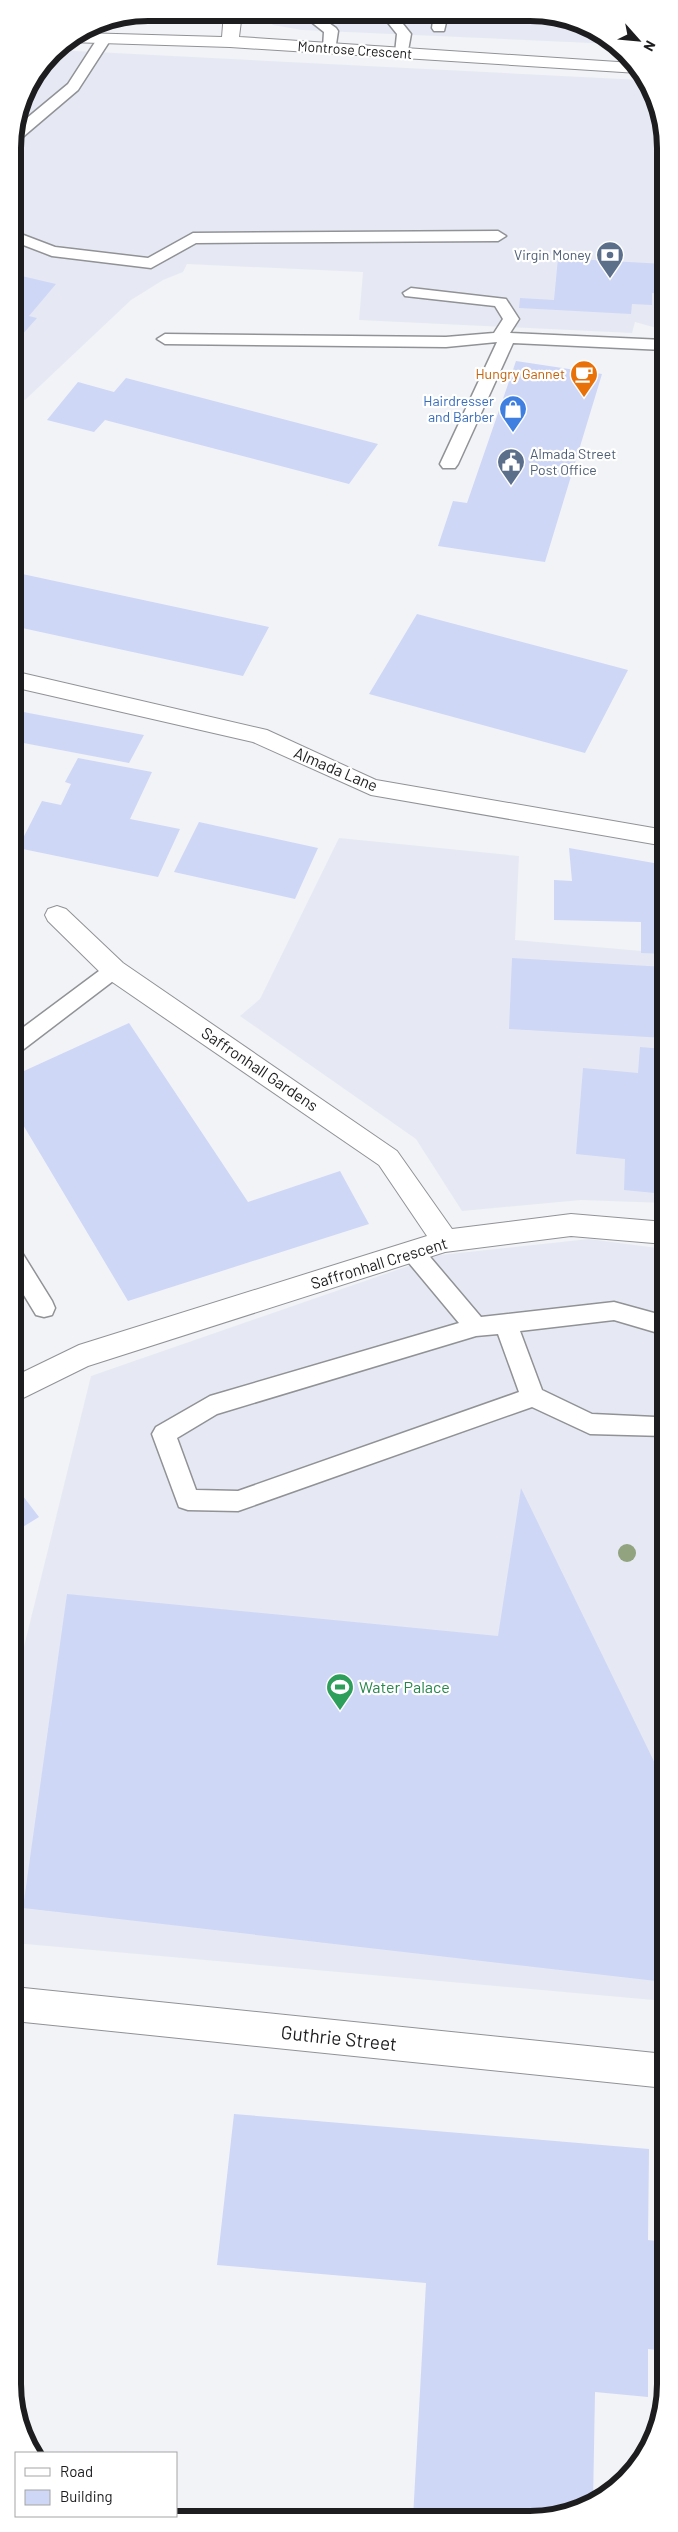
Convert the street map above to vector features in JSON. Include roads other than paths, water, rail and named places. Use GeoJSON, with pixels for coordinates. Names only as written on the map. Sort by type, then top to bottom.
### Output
{"type":"FeatureCollection","features":[{"type":"Feature","properties":{"kind":"street"},"geometry":{"type":"LineString","coordinates":[[230,42],[233,21]]}},
{"type":"Feature","properties":{"kind":"street","name":"Montrose Crescent"},"geometry":{"type":"LineString","coordinates":[[84,38],[230,42],[627,67]]}},
{"type":"Feature","properties":{"kind":"street","name":"Almada Lane"},"geometry":{"type":"LineString","coordinates":[[22,681],[259,736],[371,787],[657,837]]}},
{"type":"Feature","properties":{"kind":"street","name":"Saffronhall Gardens"},"geometry":{"type":"LineString","coordinates":[[57,915],[114,970],[388,1158],[445,1241]]}},
{"type":"Feature","properties":{"kind":"street","name":"Saffronhall Crescent"},"geometry":{"type":"LineString","coordinates":[[21,1387],[79,1357],[445,1241],[571,1225],[657,1231]]}},
{"type":"Feature","properties":{"kind":"street","name":"Guthrie Street"},"geometry":{"type":"LineString","coordinates":[[21,2005],[656,2070]]}},
{"type":"Feature","properties":{"kind":"lane"},"geometry":{"type":"LineString","coordinates":[[317,21],[331,31],[330,48]]}},
{"type":"Feature","properties":{"kind":"lane"},"geometry":{"type":"LineString","coordinates":[[394,21],[404,34],[402,53]]}},
{"type":"Feature","properties":{"kind":"lane"},"geometry":{"type":"LineString","coordinates":[[22,130],[73,87],[104,39]]}},
{"type":"Feature","properties":{"kind":"lane"},"geometry":{"type":"LineString","coordinates":[[22,239],[52,251],[150,263],[193,238],[498,236]]}},
{"type":"Feature","properties":{"kind":"lane"},"geometry":{"type":"LineString","coordinates":[[411,293],[500,302],[511,319],[449,464]]}},
{"type":"Feature","properties":{"kind":"lane"},"geometry":{"type":"LineString","coordinates":[[165,338],[446,342],[503,337],[657,345]]}},
{"type":"Feature","properties":{"kind":"lane"},"geometry":{"type":"LineString","coordinates":[[22,1040],[114,970]]}},
{"type":"Feature","properties":{"kind":"lane"},"geometry":{"type":"LineString","coordinates":[[412,1251],[476,1327]]}},
{"type":"Feature","properties":{"kind":"lane"},"geometry":{"type":"LineString","coordinates":[[21,1271],[44,1308]]}},
{"type":"Feature","properties":{"kind":"lane"},"geometry":{"type":"LineString","coordinates":[[533,1397],[238,1501],[188,1500],[164,1434],[210,1406],[476,1327],[614,1311],[656,1323]]}},
{"type":"Feature","properties":{"kind":"lane"},"geometry":{"type":"LineString","coordinates":[[505,1323],[533,1397],[590,1424],[656,1427]]}},
{"type":"Feature","properties":{"kind":"place","name":"Virgin Money"},"geometry":{"type":"Point","coordinates":[610,279]}},
{"type":"Feature","properties":{"kind":"place","name":"Hungry Gannet"},"geometry":{"type":"Point","coordinates":[584,398]}},
{"type":"Feature","properties":{"kind":"place","name":"Hairdresser and Barber"},"geometry":{"type":"Point","coordinates":[513,433]}},
{"type":"Feature","properties":{"kind":"place","name":"Almada Street Post Office"},"geometry":{"type":"Point","coordinates":[511,486]}},
{"type":"Feature","properties":{"kind":"place","name":"Water Palace"},"geometry":{"type":"Point","coordinates":[340,1711]}}]}
